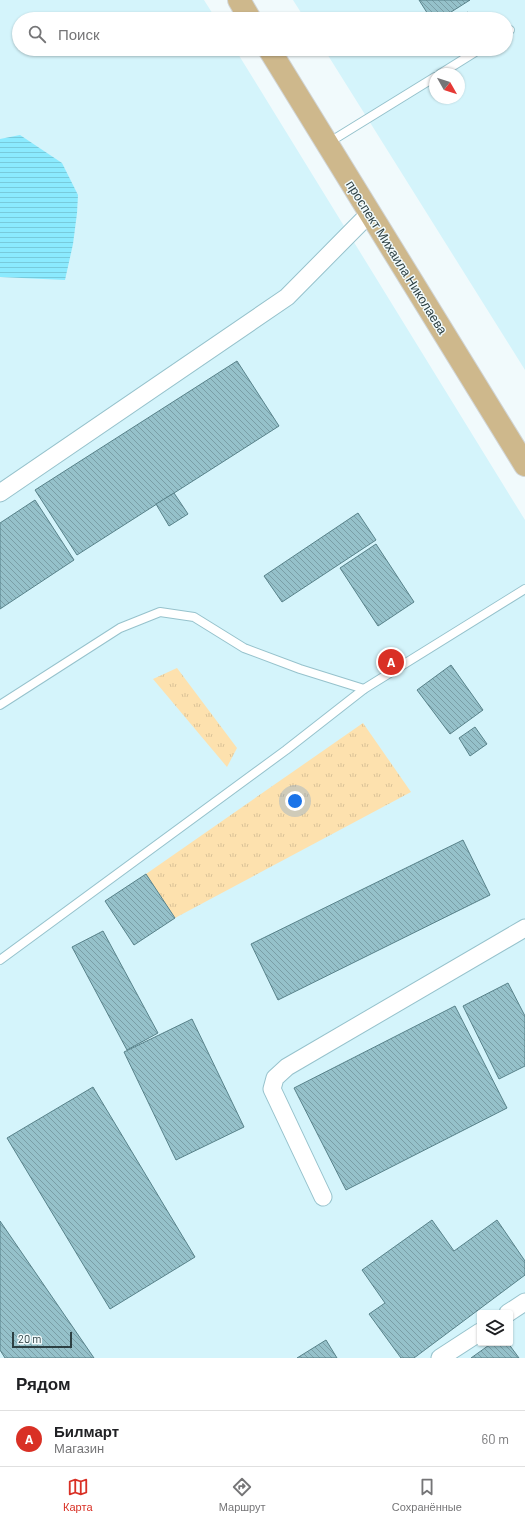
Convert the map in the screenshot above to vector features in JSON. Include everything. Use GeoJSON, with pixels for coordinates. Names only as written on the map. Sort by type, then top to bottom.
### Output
{"type":"FeatureCollection","features":[{"type":"Feature","properties":{"kind":"main road"},"geometry":{"type":"LineString","coordinates":[[239,0],[246,12]]}},
{"type":"Feature","properties":{"kind":"main road","name":"проспект Михаила Николаева"},"geometry":{"type":"LineString","coordinates":[[273,56],[525,465]]}},
{"type":"Feature","properties":{"kind":"street"},"geometry":{"type":"LineString","coordinates":[[0,494],[287,297],[370,213]]}},
{"type":"Feature","properties":{"kind":"street"},"geometry":{"type":"LineString","coordinates":[[323,1197],[272,1089],[275,1078],[287,1067],[525,928]]}},
{"type":"Feature","properties":{"kind":"street"},"geometry":{"type":"LineString","coordinates":[[513,1310],[525,1302]]}},
{"type":"Feature","properties":{"kind":"street"},"geometry":{"type":"LineString","coordinates":[[440,1358],[477,1334]]}},
{"type":"Feature","properties":{"kind":"lane"},"geometry":{"type":"LineString","coordinates":[[450,68],[469,56]]}},
{"type":"Feature","properties":{"kind":"lane"},"geometry":{"type":"LineString","coordinates":[[327,143],[429,81]]}},
{"type":"Feature","properties":{"kind":"lane"},"geometry":{"type":"LineString","coordinates":[[0,960],[280,755],[364,689],[525,589]]}},
{"type":"Feature","properties":{"kind":"lane"},"geometry":{"type":"LineString","coordinates":[[0,705],[120,628],[160,612],[194,617],[244,648],[300,669],[364,689]]}},
{"type":"Feature","properties":{"kind":"shaded area"},"geometry":{"type":"Polygon","coordinates":[[[0,0],[204,0],[212,12],[12,12],[12,56],[239,56],[525,520],[525,1358],[0,1358],[0,0]]]}},
{"type":"Feature","properties":{"kind":"shaded area"},"geometry":{"type":"Polygon","coordinates":[[[293,0],[525,0],[525,370],[328,56],[513,56],[513,12],[301,12],[293,0]]]}},
{"type":"Feature","properties":{"kind":"green space"},"geometry":{"type":"Polygon","coordinates":[[[177,668],[237,748],[227,767],[153,679],[177,668]]]}},
{"type":"Feature","properties":{"kind":"green space"},"geometry":{"type":"Polygon","coordinates":[[[363,723],[411,792],[175,918],[146,874],[363,723]]]}},
{"type":"Feature","properties":{"kind":"water"},"geometry":{"type":"Polygon","coordinates":[[[20,135],[62,163],[78,195],[73,244],[65,280],[0,277],[0,139],[20,135]]]}},
{"type":"Feature","properties":{"kind":"building"},"geometry":{"type":"Polygon","coordinates":[[[419,0],[470,0],[451,12],[427,12],[419,0]]]}},
{"type":"Feature","properties":{"kind":"building"},"geometry":{"type":"Polygon","coordinates":[[[237,361],[279,426],[77,555],[35,490],[237,361]]]}},
{"type":"Feature","properties":{"kind":"building"},"geometry":{"type":"Polygon","coordinates":[[[174,493],[188,514],[169,526],[156,504],[174,493]]]}},
{"type":"Feature","properties":{"kind":"building"},"geometry":{"type":"Polygon","coordinates":[[[35,500],[74,560],[0,609],[0,523],[35,500]]]}},
{"type":"Feature","properties":{"kind":"building"},"geometry":{"type":"Polygon","coordinates":[[[358,513],[376,540],[282,602],[264,576],[358,513]]]}},
{"type":"Feature","properties":{"kind":"building"},"geometry":{"type":"Polygon","coordinates":[[[376,544],[414,602],[378,626],[340,568],[376,544]]]}},
{"type":"Feature","properties":{"kind":"building"},"geometry":{"type":"Polygon","coordinates":[[[451,665],[483,710],[450,734],[417,690],[451,665]]]}},
{"type":"Feature","properties":{"kind":"building"},"geometry":{"type":"Polygon","coordinates":[[[475,727],[487,744],[470,756],[459,738],[475,727]]]}},
{"type":"Feature","properties":{"kind":"building"},"geometry":{"type":"Polygon","coordinates":[[[463,840],[490,895],[278,1000],[251,944],[463,840]]]}},
{"type":"Feature","properties":{"kind":"building"},"geometry":{"type":"Polygon","coordinates":[[[146,874],[175,918],[134,945],[105,901],[146,874]]]}},
{"type":"Feature","properties":{"kind":"building"},"geometry":{"type":"Polygon","coordinates":[[[103,931],[158,1033],[127,1050],[72,947],[103,931]]]}},
{"type":"Feature","properties":{"kind":"building"},"geometry":{"type":"Polygon","coordinates":[[[508,983],[525,1016],[525,1066],[499,1079],[463,1006],[508,983]]]}},
{"type":"Feature","properties":{"kind":"building"},"geometry":{"type":"Polygon","coordinates":[[[455,1006],[507,1108],[346,1190],[294,1088],[455,1006]]]}},
{"type":"Feature","properties":{"kind":"building"},"geometry":{"type":"Polygon","coordinates":[[[192,1019],[244,1127],[176,1160],[124,1052],[192,1019]]]}},
{"type":"Feature","properties":{"kind":"building"},"geometry":{"type":"Polygon","coordinates":[[[93,1087],[195,1257],[110,1309],[7,1138],[93,1087]]]}},
{"type":"Feature","properties":{"kind":"building"},"geometry":{"type":"Polygon","coordinates":[[[432,1220],[454,1251],[497,1220],[525,1261],[525,1275],[414,1358],[401,1358],[369,1314],[385,1303],[362,1270],[432,1220]]]}},
{"type":"Feature","properties":{"kind":"building"},"geometry":{"type":"Polygon","coordinates":[[[0,1221],[94,1358],[5,1358],[0,1350],[0,1221]]]}},
{"type":"Feature","properties":{"kind":"building"},"geometry":{"type":"Polygon","coordinates":[[[326,1340],[337,1358],[297,1358],[326,1340]]]}},
{"type":"Feature","properties":{"kind":"building"},"geometry":{"type":"Polygon","coordinates":[[[488,1346],[510,1346],[519,1358],[471,1358],[488,1346]]]}},
{"type":"Feature","properties":{"kind":"place","name":"Билмарт"},"geometry":{"type":"Point","coordinates":[391,662]}}]}
